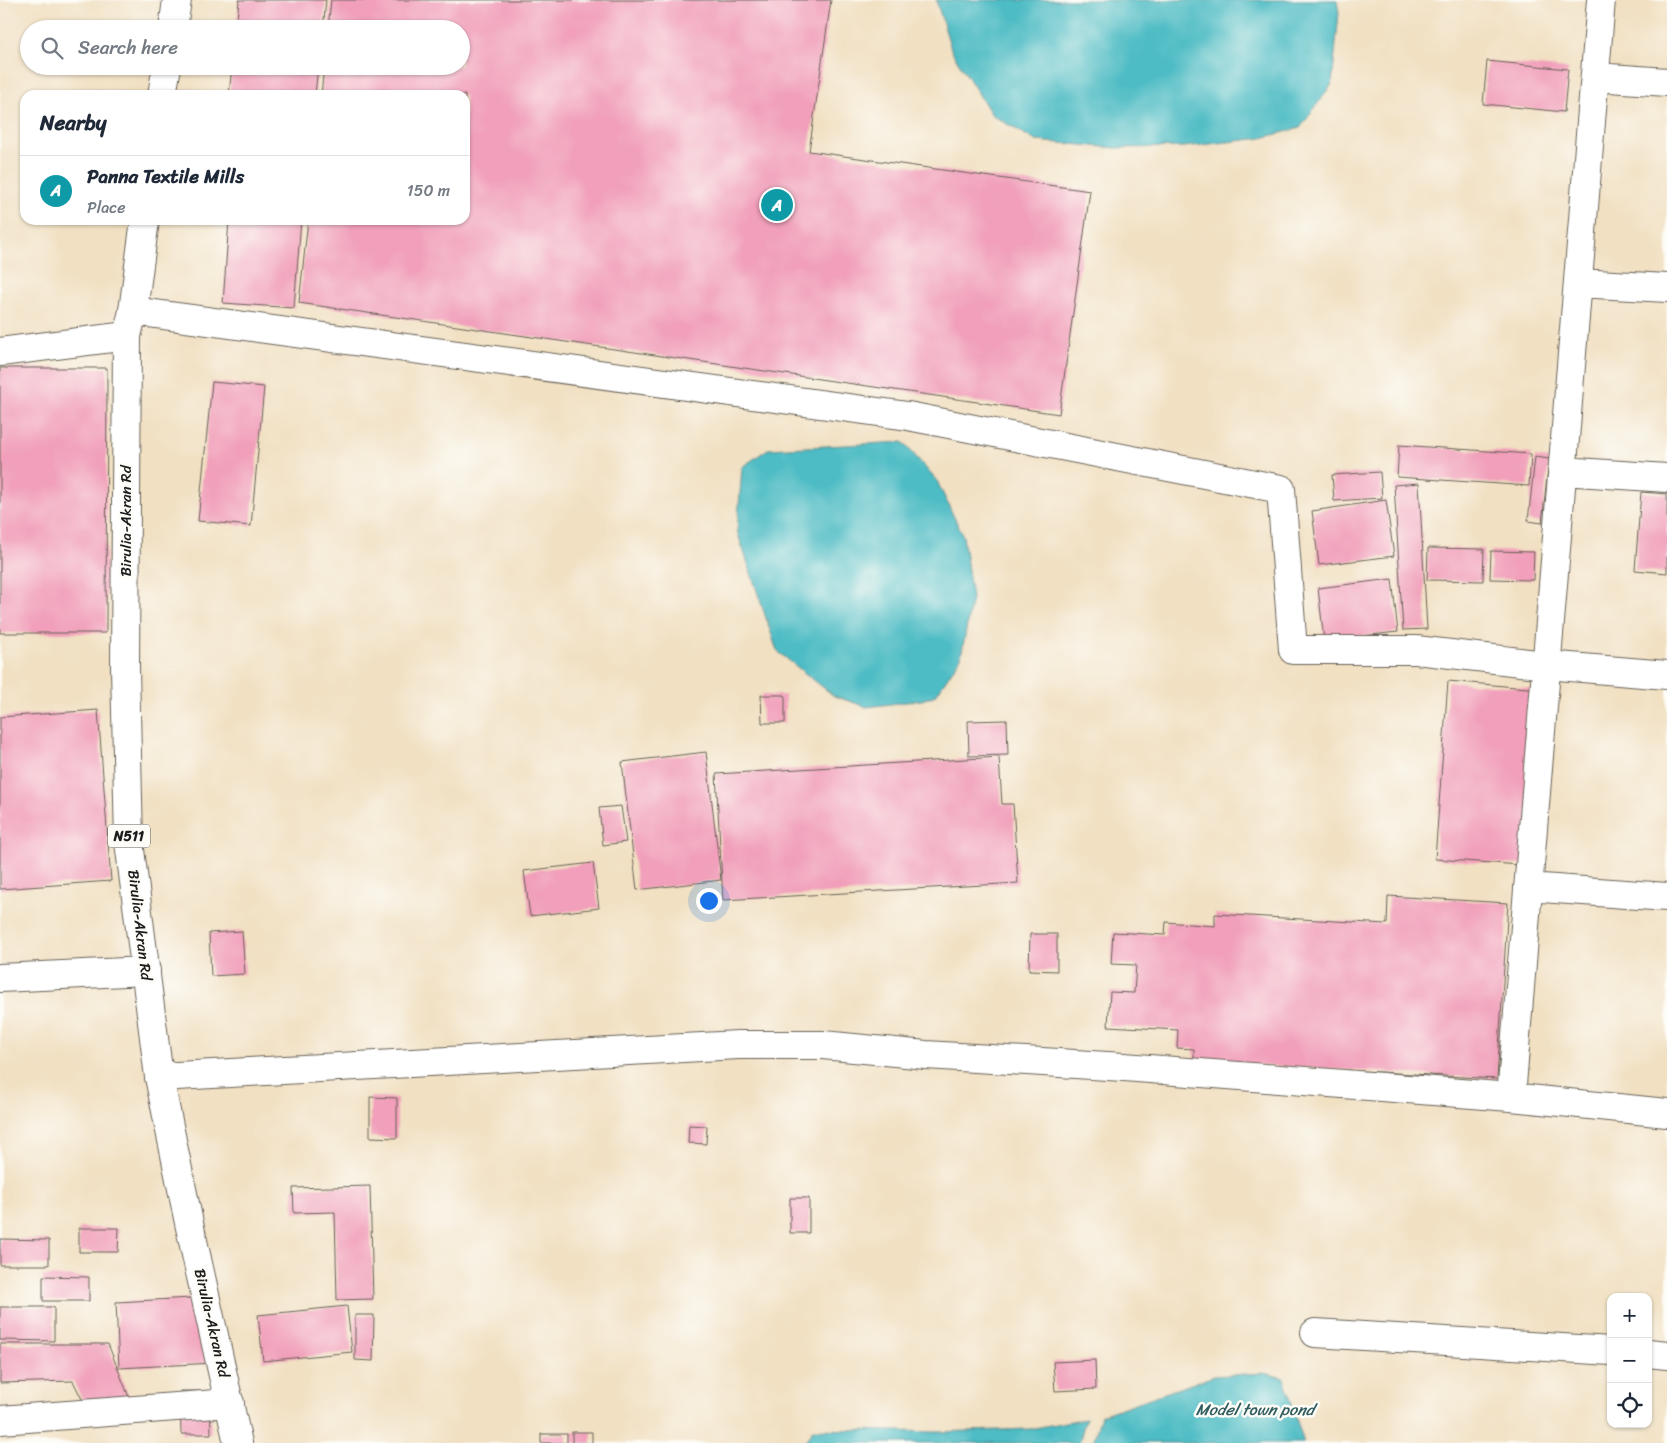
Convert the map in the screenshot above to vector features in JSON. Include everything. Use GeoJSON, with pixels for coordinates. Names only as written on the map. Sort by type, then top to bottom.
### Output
{"type":"FeatureCollection","features":[{"type":"Feature","properties":{"kind":"main road"},"geometry":{"type":"LineString","coordinates":[[174,20],[177,0]]}},
{"type":"Feature","properties":{"kind":"main road"},"geometry":{"type":"LineString","coordinates":[[1511,1097],[1601,0]]}},
{"type":"Feature","properties":{"kind":"main road"},"geometry":{"type":"LineString","coordinates":[[163,90],[165,75]]}},
{"type":"Feature","properties":{"kind":"main road"},"geometry":{"type":"LineString","coordinates":[[1594,77],[1667,82]]}},
{"type":"Feature","properties":{"kind":"main road","name":"Birulia-Akran Rd"},"geometry":{"type":"LineString","coordinates":[[143,225],[130,324],[125,668],[129,842],[159,1077],[238,1443]]}},
{"type":"Feature","properties":{"kind":"main road"},"geometry":{"type":"LineString","coordinates":[[1578,283],[1667,288]]}},
{"type":"Feature","properties":{"kind":"main road"},"geometry":{"type":"LineString","coordinates":[[0,352],[130,324],[908,416],[1281,489],[1293,650],[1416,650],[1546,666],[1667,675]]}},
{"type":"Feature","properties":{"kind":"main road"},"geometry":{"type":"LineString","coordinates":[[1562,471],[1667,478]]}},
{"type":"Feature","properties":{"kind":"main road"},"geometry":{"type":"LineString","coordinates":[[1528,887],[1667,897]]}},
{"type":"Feature","properties":{"kind":"main road"},"geometry":{"type":"LineString","coordinates":[[0,978],[146,971]]}},
{"type":"Feature","properties":{"kind":"main road"},"geometry":{"type":"LineString","coordinates":[[159,1077],[738,1045],[823,1045],[1511,1097],[1667,1113]]}},
{"type":"Feature","properties":{"kind":"main road"},"geometry":{"type":"LineString","coordinates":[[1315,1333],[1607,1351]]}},
{"type":"Feature","properties":{"kind":"main road"},"geometry":{"type":"LineString","coordinates":[[1652,1354],[1667,1355]]}},
{"type":"Feature","properties":{"kind":"main road"},"geometry":{"type":"LineString","coordinates":[[0,1420],[230,1402]]}},
{"type":"Feature","properties":{"kind":"water"},"geometry":{"type":"Polygon","coordinates":[[[936,0],[1337,0],[1339,13],[1332,84],[1300,128],[1262,138],[1184,147],[1116,148],[1036,141],[992,115],[952,52],[936,0]]]}},
{"type":"Feature","properties":{"kind":"water"},"geometry":{"type":"Polygon","coordinates":[[[903,442],[937,481],[963,536],[972,598],[961,657],[936,695],[922,700],[867,707],[834,696],[777,651],[737,531],[742,467],[768,449],[903,442]]]}},
{"type":"Feature","properties":{"kind":"water","name":"Model town pond"},"geometry":{"type":"Polygon","coordinates":[[[1263,1373],[1284,1378],[1304,1443],[1093,1443],[1101,1415],[1214,1376],[1263,1373]]]}},
{"type":"Feature","properties":{"kind":"water"},"geometry":{"type":"Polygon","coordinates":[[[1086,1418],[1079,1443],[804,1443],[813,1429],[937,1432],[1030,1429],[1086,1418]]]}},
{"type":"Feature","properties":{"kind":"building"},"geometry":{"type":"Polygon","coordinates":[[[239,0],[326,0],[324,20],[237,20],[239,0]]]}},
{"type":"Feature","properties":{"kind":"building"},"geometry":{"type":"Polygon","coordinates":[[[331,0],[831,0],[809,151],[1090,191],[1059,414],[299,303],[307,225],[470,225],[470,90],[322,90],[323,75],[470,75],[470,20],[329,20],[331,0]]]}},
{"type":"Feature","properties":{"kind":"building"},"geometry":{"type":"Polygon","coordinates":[[[1487,61],[1568,69],[1564,112],[1483,104],[1487,61]]]}},
{"type":"Feature","properties":{"kind":"building"},"geometry":{"type":"Polygon","coordinates":[[[231,75],[317,75],[316,90],[230,90],[231,75]]]}},
{"type":"Feature","properties":{"kind":"building"},"geometry":{"type":"Polygon","coordinates":[[[229,225],[301,225],[294,308],[223,303],[229,225]]]}},
{"type":"Feature","properties":{"kind":"building"},"geometry":{"type":"Polygon","coordinates":[[[0,368],[107,368],[106,633],[0,633],[0,368]]]}},
{"type":"Feature","properties":{"kind":"building"},"geometry":{"type":"Polygon","coordinates":[[[212,382],[264,387],[251,526],[198,521],[212,382]]]}},
{"type":"Feature","properties":{"kind":"building"},"geometry":{"type":"Polygon","coordinates":[[[1399,445],[1531,454],[1529,486],[1397,477],[1399,445]]]}},
{"type":"Feature","properties":{"kind":"building"},"geometry":{"type":"Polygon","coordinates":[[[1535,457],[1549,459],[1542,523],[1528,521],[1535,457]]]}},
{"type":"Feature","properties":{"kind":"building"},"geometry":{"type":"Polygon","coordinates":[[[1380,472],[1382,498],[1334,501],[1332,475],[1380,472]]]}},
{"type":"Feature","properties":{"kind":"building"},"geometry":{"type":"Polygon","coordinates":[[[1419,483],[1427,629],[1403,630],[1394,485],[1419,483]]]}},
{"type":"Feature","properties":{"kind":"building"},"geometry":{"type":"Polygon","coordinates":[[[1641,492],[1667,494],[1667,573],[1635,570],[1641,492]]]}},
{"type":"Feature","properties":{"kind":"building"},"geometry":{"type":"Polygon","coordinates":[[[1386,500],[1394,556],[1319,565],[1312,511],[1386,500]]]}},
{"type":"Feature","properties":{"kind":"building"},"geometry":{"type":"Polygon","coordinates":[[[1428,548],[1484,549],[1483,581],[1427,580],[1428,548]]]}},
{"type":"Feature","properties":{"kind":"building"},"geometry":{"type":"Polygon","coordinates":[[[1491,551],[1534,552],[1533,580],[1490,579],[1491,551]]]}},
{"type":"Feature","properties":{"kind":"building"},"geometry":{"type":"Polygon","coordinates":[[[1392,579],[1398,632],[1324,640],[1318,588],[1392,579]]]}},
{"type":"Feature","properties":{"kind":"building"},"geometry":{"type":"Polygon","coordinates":[[[1448,681],[1549,690],[1535,866],[1435,859],[1448,681]]]}},
{"type":"Feature","properties":{"kind":"building"},"geometry":{"type":"Polygon","coordinates":[[[761,695],[785,695],[785,723],[762,723],[761,695]]]}},
{"type":"Feature","properties":{"kind":"building"},"geometry":{"type":"Polygon","coordinates":[[[98,710],[111,881],[0,889],[0,717],[98,710]]]}},
{"type":"Feature","properties":{"kind":"building"},"geometry":{"type":"Polygon","coordinates":[[[1007,720],[1008,755],[969,756],[968,721],[1007,720]]]}},
{"type":"Feature","properties":{"kind":"building"},"geometry":{"type":"Polygon","coordinates":[[[706,752],[721,880],[637,890],[622,762],[706,752]]]}},
{"type":"Feature","properties":{"kind":"building"},"geometry":{"type":"Polygon","coordinates":[[[999,757],[1002,804],[1013,804],[1018,883],[723,900],[716,774],[999,757]]]}},
{"type":"Feature","properties":{"kind":"building"},"geometry":{"type":"Polygon","coordinates":[[[621,806],[626,842],[603,845],[599,808],[621,806]]]}},
{"type":"Feature","properties":{"kind":"building"},"geometry":{"type":"Polygon","coordinates":[[[593,863],[599,908],[530,916],[524,871],[593,863]]]}},
{"type":"Feature","properties":{"kind":"building"},"geometry":{"type":"Polygon","coordinates":[[[1388,896],[1508,903],[1497,1079],[1194,1061],[1194,1049],[1177,1048],[1178,1030],[1108,1026],[1110,992],[1134,993],[1136,965],[1111,964],[1113,932],[1165,935],[1166,922],[1215,926],[1215,914],[1387,924],[1388,896]]]}},
{"type":"Feature","properties":{"kind":"building"},"geometry":{"type":"Polygon","coordinates":[[[242,931],[245,974],[211,976],[209,933],[242,931]]]}},
{"type":"Feature","properties":{"kind":"building"},"geometry":{"type":"Polygon","coordinates":[[[1030,934],[1057,934],[1057,971],[1029,970],[1030,934]]]}},
{"type":"Feature","properties":{"kind":"building"},"geometry":{"type":"Polygon","coordinates":[[[370,1097],[397,1098],[397,1138],[370,1137],[370,1097]]]}},
{"type":"Feature","properties":{"kind":"building"},"geometry":{"type":"Polygon","coordinates":[[[689,1125],[707,1126],[706,1144],[688,1143],[689,1125]]]}},
{"type":"Feature","properties":{"kind":"building"},"geometry":{"type":"Polygon","coordinates":[[[370,1186],[373,1299],[337,1300],[335,1212],[294,1213],[293,1188],[370,1186]]]}},
{"type":"Feature","properties":{"kind":"building"},"geometry":{"type":"Polygon","coordinates":[[[790,1198],[809,1198],[809,1233],[790,1233],[790,1198]]]}},
{"type":"Feature","properties":{"kind":"building"},"geometry":{"type":"Polygon","coordinates":[[[79,1228],[119,1228],[118,1252],[79,1252],[79,1228]]]}},
{"type":"Feature","properties":{"kind":"building"},"geometry":{"type":"Polygon","coordinates":[[[0,1239],[49,1240],[49,1265],[0,1265],[0,1239]]]}},
{"type":"Feature","properties":{"kind":"building"},"geometry":{"type":"Polygon","coordinates":[[[43,1276],[89,1277],[89,1301],[43,1301],[43,1276]]]}},
{"type":"Feature","properties":{"kind":"building"},"geometry":{"type":"Polygon","coordinates":[[[211,1297],[214,1363],[119,1368],[116,1302],[211,1297]]]}},
{"type":"Feature","properties":{"kind":"building"},"geometry":{"type":"Polygon","coordinates":[[[347,1306],[352,1352],[263,1361],[258,1315],[347,1306]]]}},
{"type":"Feature","properties":{"kind":"building"},"geometry":{"type":"Polygon","coordinates":[[[0,1307],[54,1307],[54,1341],[0,1340],[0,1307]]]}},
{"type":"Feature","properties":{"kind":"building"},"geometry":{"type":"Polygon","coordinates":[[[355,1315],[374,1315],[373,1361],[355,1360],[355,1315]]]}},
{"type":"Feature","properties":{"kind":"building"},"geometry":{"type":"Polygon","coordinates":[[[0,1344],[108,1344],[131,1402],[86,1407],[73,1381],[0,1383],[0,1344]]]}},
{"type":"Feature","properties":{"kind":"building"},"geometry":{"type":"Polygon","coordinates":[[[1095,1360],[1096,1389],[1055,1391],[1053,1362],[1095,1360]]]}},
{"type":"Feature","properties":{"kind":"building"},"geometry":{"type":"Polygon","coordinates":[[[180,1391],[210,1391],[211,1434],[181,1434],[180,1391]]]}},
{"type":"Feature","properties":{"kind":"building"},"geometry":{"type":"Polygon","coordinates":[[[572,1432],[592,1432],[592,1443],[572,1443],[572,1432]]]}},
{"type":"Feature","properties":{"kind":"building"},"geometry":{"type":"Polygon","coordinates":[[[541,1434],[567,1434],[567,1443],[541,1443],[541,1434]]]}},
{"type":"Feature","properties":{"kind":"place","name":"Panna Textile Mills"},"geometry":{"type":"Point","coordinates":[777,205]}}]}
